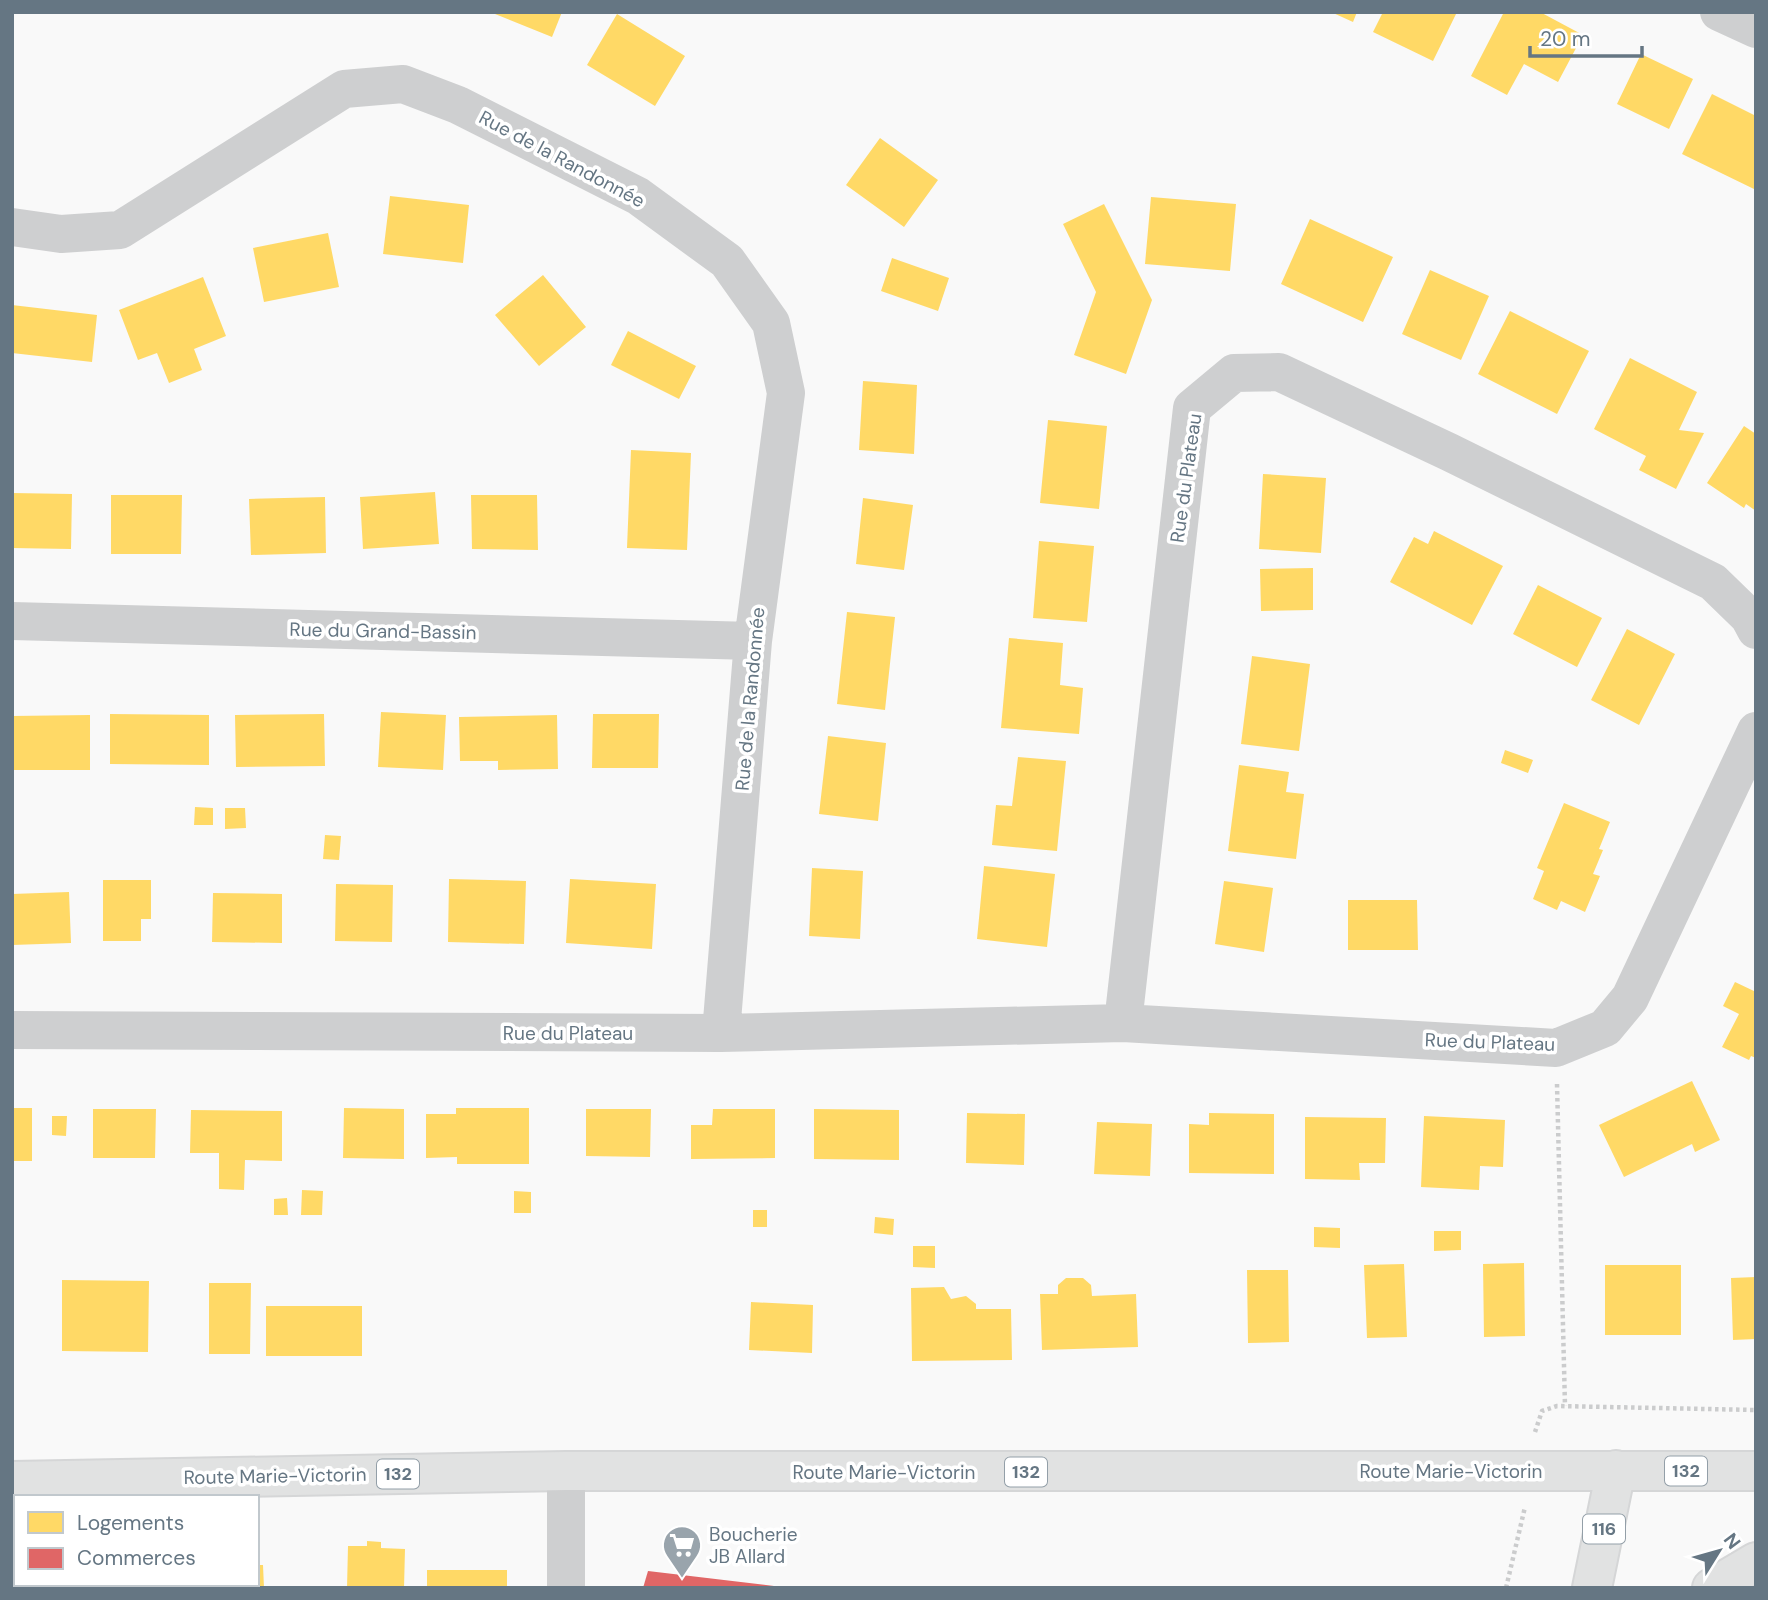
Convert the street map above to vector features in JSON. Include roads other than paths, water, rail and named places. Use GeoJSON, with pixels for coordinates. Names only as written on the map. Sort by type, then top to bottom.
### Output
{"type":"FeatureCollection","features":[{"type":"Feature","properties":{"kind":"main road","name":"116"},"geometry":{"type":"LineString","coordinates":[[1592,1588],[1616,1470]]}},
{"type":"Feature","properties":{"kind":"main road","name":"Route Marie-Victorin"},"geometry":{"type":"LineString","coordinates":[[12,1481],[566,1471],[1756,1471]]}},
{"type":"Feature","properties":{"kind":"main road"},"geometry":{"type":"LineString","coordinates":[[1712,1588],[1756,1562]]}},
{"type":"Feature","properties":{"kind":"street"},"geometry":{"type":"LineString","coordinates":[[1719,12],[1756,29]]}},
{"type":"Feature","properties":{"kind":"street","name":"Rue de la Randonnée"},"geometry":{"type":"LineString","coordinates":[[12,227],[61,234],[120,230],[344,89],[403,84],[458,105],[638,196],[727,261],[771,323],[786,393],[753,641],[721,1033]]}},
{"type":"Feature","properties":{"kind":"street","name":"Rue du Plateau"},"geometry":{"type":"LineString","coordinates":[[1123,1023],[1192,408],[1234,373],[1279,372],[1702,576],[1713,582],[1749,617],[1756,631]]}},
{"type":"Feature","properties":{"kind":"street","name":"Rue du Grand-Bassin"},"geometry":{"type":"LineString","coordinates":[[12,621],[753,641]]}},
{"type":"Feature","properties":{"kind":"street","name":"Rue du Plateau"},"geometry":{"type":"LineString","coordinates":[[12,1030],[721,1033],[1123,1023],[1556,1048],[1605,1028],[1630,998],[1756,731]]}},
{"type":"Feature","properties":{"kind":"street"},"geometry":{"type":"LineString","coordinates":[[566,1471],[566,1588]]}},
{"type":"Feature","properties":{"kind":"place","name":"Boucherie JB Allard"},"geometry":{"type":"Point","coordinates":[682,1579]}}]}
